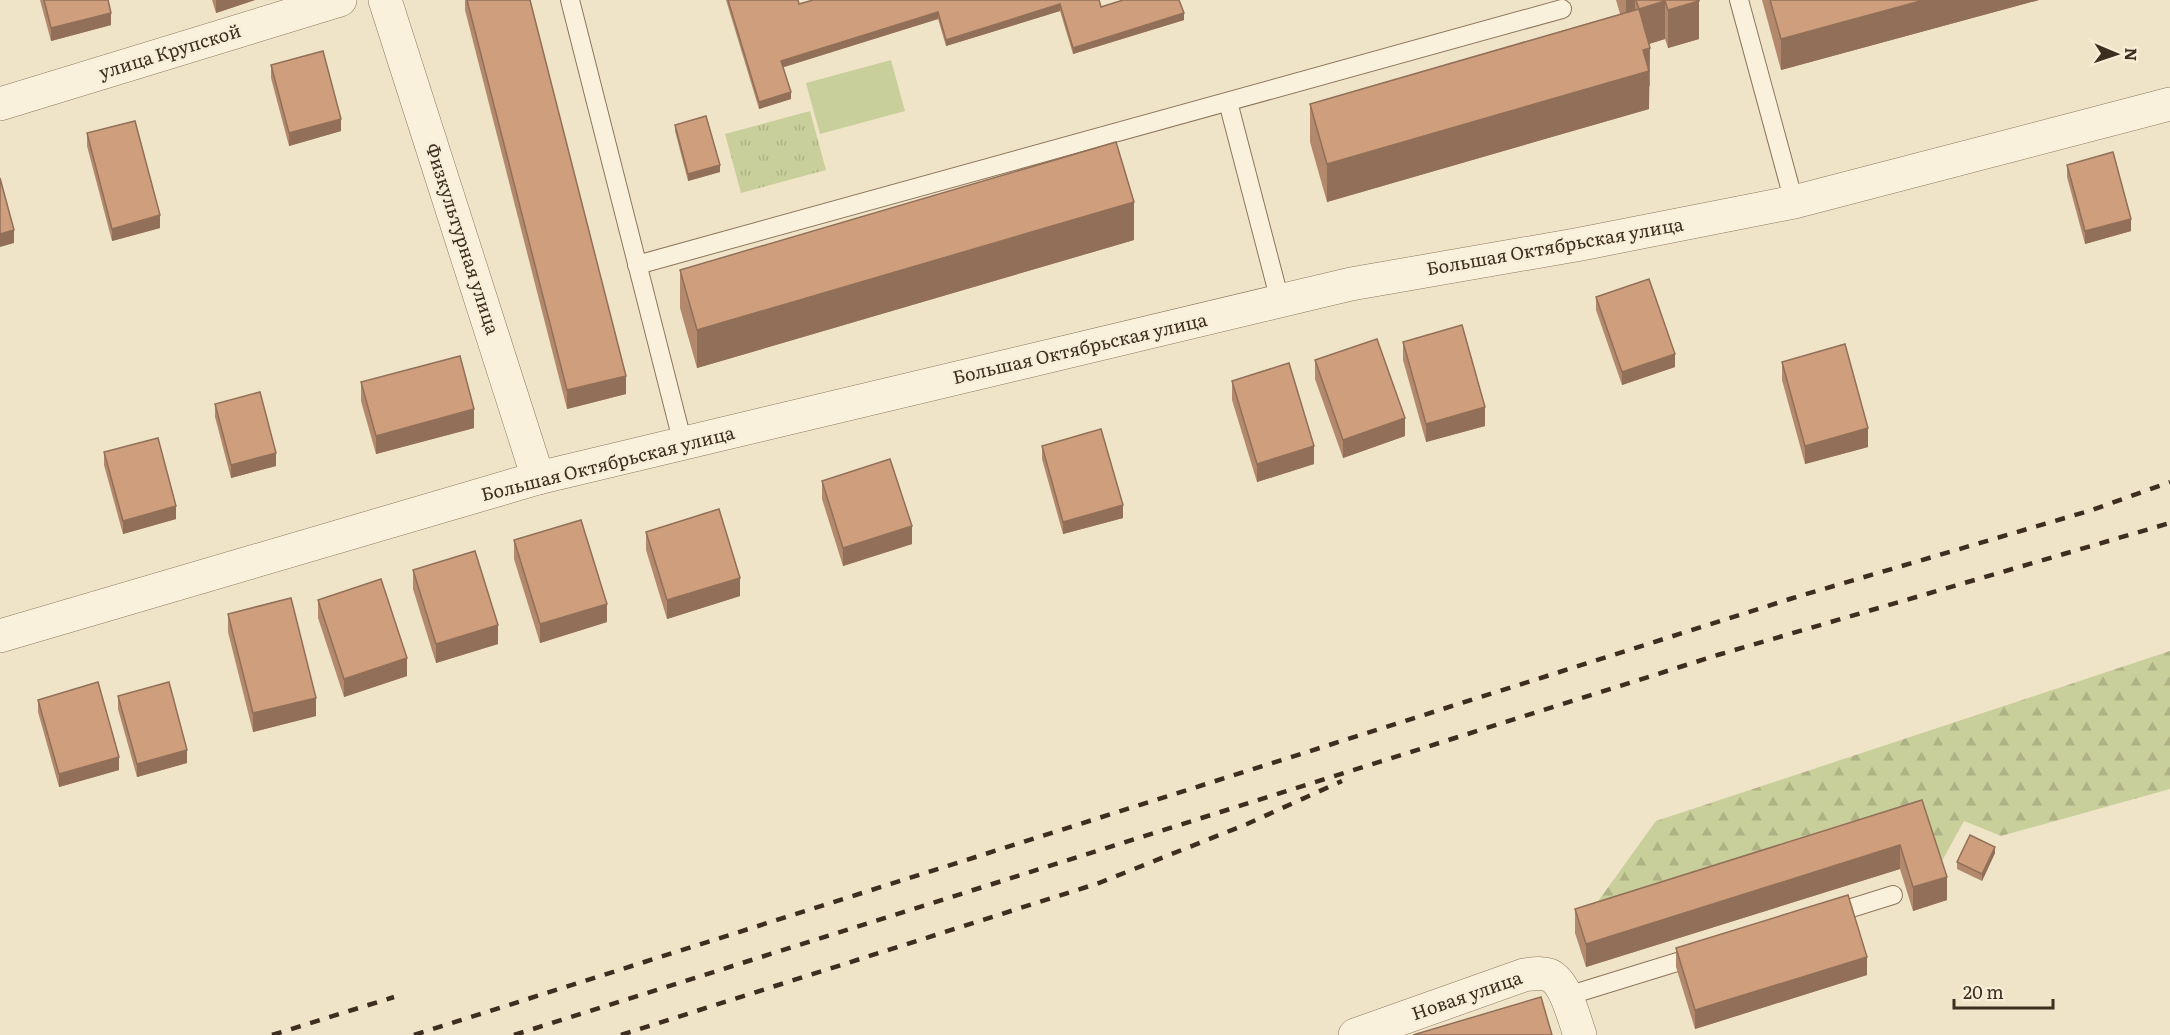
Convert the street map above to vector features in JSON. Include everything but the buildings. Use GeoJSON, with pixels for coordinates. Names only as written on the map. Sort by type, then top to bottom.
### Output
{"type":"FeatureCollection","features":[{"type":"Feature","properties":{"kind":"street","name":"улица Крупской"},"geometry":{"type":"LineString","coordinates":[[0,104],[340,0]]}},
{"type":"Feature","properties":{"kind":"street","name":"Физкультурная улица"},"geometry":{"type":"LineString","coordinates":[[386,0],[538,478]]}},
{"type":"Feature","properties":{"kind":"street","name":"Большая Октябрьская улица"},"geometry":{"type":"LineString","coordinates":[[0,636],[538,478],[1351,284],[1581,244],[1794,202],[2170,104]]}},
{"type":"Feature","properties":{"kind":"street","name":"Новая улица"},"geometry":{"type":"LineString","coordinates":[[1355,1035],[1524,975],[1540,973],[1551,975],[1559,983],[1567,996],[1580,1035]]}},
{"type":"Feature","properties":{"kind":"lane"},"geometry":{"type":"LineString","coordinates":[[570,0],[683,444]]}},
{"type":"Feature","properties":{"kind":"lane"},"geometry":{"type":"LineString","coordinates":[[1739,0],[1794,202]]}},
{"type":"Feature","properties":{"kind":"lane"},"geometry":{"type":"LineString","coordinates":[[638,265],[1562,9]]}},
{"type":"Feature","properties":{"kind":"lane"},"geometry":{"type":"LineString","coordinates":[[1228,102],[1280,301]]}},
{"type":"Feature","properties":{"kind":"lane"},"geometry":{"type":"LineString","coordinates":[[1814,920],[1893,895]]}},
{"type":"Feature","properties":{"kind":"lane"},"geometry":{"type":"LineString","coordinates":[[1567,996],[1713,951]]}},
{"type":"Feature","properties":{"kind":"green space"},"geometry":{"type":"Polygon","coordinates":[[[891,60],[905,111],[820,134],[806,83],[891,60]]]}},
{"type":"Feature","properties":{"kind":"green space"},"geometry":{"type":"Polygon","coordinates":[[[810,111],[826,170],[741,193],[725,134],[810,111]]]}},
{"type":"Feature","properties":{"kind":"green space"},"geometry":{"type":"Polygon","coordinates":[[[2170,651],[2170,789],[2001,836],[1964,821],[1937,870],[1923,823],[1575,933],[1656,821],[2170,651]]]}},
{"type":"Feature","properties":{"kind":"railway"},"geometry":{"type":"LineString","coordinates":[[414,1035],[1793,598],[2092,510],[2170,482]]}},
{"type":"Feature","properties":{"kind":"railway"},"geometry":{"type":"LineString","coordinates":[[514,1035],[1721,654],[2170,523]]}},
{"type":"Feature","properties":{"kind":"railway"},"geometry":{"type":"LineString","coordinates":[[621,1035],[1099,883],[1247,824],[1342,781]]}},
{"type":"Feature","properties":{"kind":"railway"},"geometry":{"type":"LineString","coordinates":[[272,1035],[394,997]]}}]}
